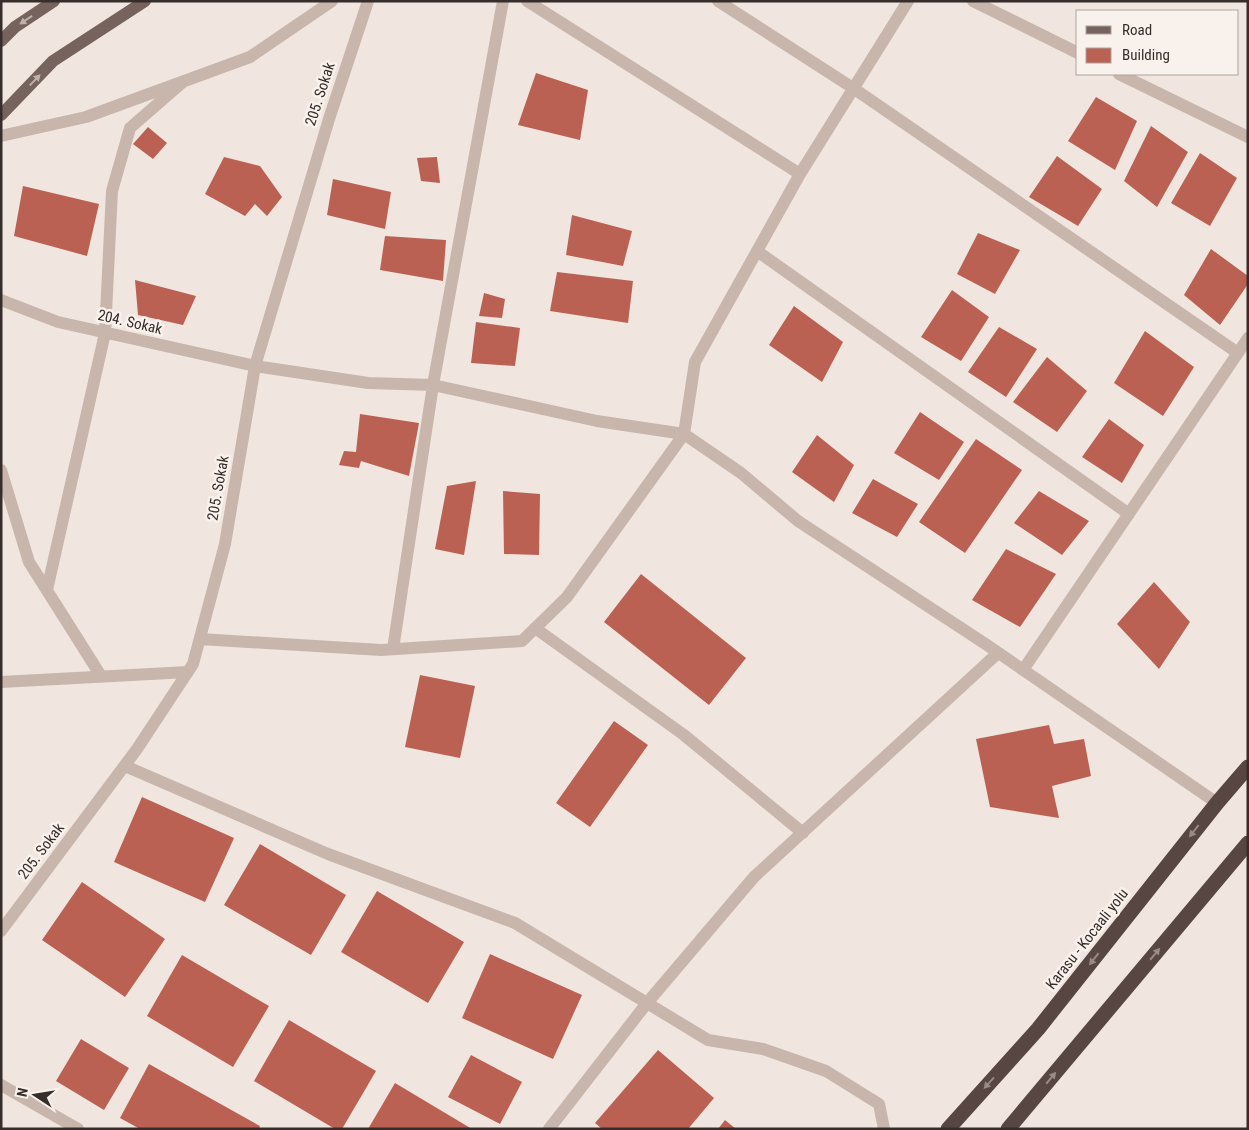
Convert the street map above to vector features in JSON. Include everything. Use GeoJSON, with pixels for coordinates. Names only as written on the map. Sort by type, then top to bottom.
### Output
{"type":"FeatureCollection","features":[{"type":"Feature","properties":{"kind":"highway","name":"Karasu - Kocaali yolu"},"geometry":{"type":"LineString","coordinates":[[948,1129],[1038,1029],[1217,803],[1248,767]]}},
{"type":"Feature","properties":{"kind":"highway"},"geometry":{"type":"LineString","coordinates":[[1008,1129],[1248,843]]}},
{"type":"Feature","properties":{"kind":"main road"},"geometry":{"type":"LineString","coordinates":[[1,41],[15,27],[54,1]]}},
{"type":"Feature","properties":{"kind":"main road"},"geometry":{"type":"LineString","coordinates":[[1,115],[53,61],[145,1]]}},
{"type":"Feature","properties":{"kind":"street"},"geometry":{"type":"LineString","coordinates":[[1,136],[86,117],[250,57],[332,1]]}},
{"type":"Feature","properties":{"kind":"street","name":"205. Sokak"},"geometry":{"type":"LineString","coordinates":[[1,931],[125,766],[193,664],[225,544],[255,366],[329,119],[368,1]]}},
{"type":"Feature","properties":{"kind":"street"},"geometry":{"type":"LineString","coordinates":[[393,649],[433,385],[503,1]]}},
{"type":"Feature","properties":{"kind":"street"},"geometry":{"type":"LineString","coordinates":[[527,1],[800,174]]}},
{"type":"Feature","properties":{"kind":"street"},"geometry":{"type":"LineString","coordinates":[[718,1],[853,88],[1238,353]]}},
{"type":"Feature","properties":{"kind":"street"},"geometry":{"type":"LineString","coordinates":[[200,640],[382,650],[522,641],[567,597],[684,434],[695,362],[800,174],[908,1]]}},
{"type":"Feature","properties":{"kind":"street"},"geometry":{"type":"LineString","coordinates":[[973,1],[1076,52]]}},
{"type":"Feature","properties":{"kind":"street"},"geometry":{"type":"LineString","coordinates":[[1122,75],[1248,137]]}},
{"type":"Feature","properties":{"kind":"street"},"geometry":{"type":"LineString","coordinates":[[47,590],[105,333],[112,191],[130,128],[184,81]]}},
{"type":"Feature","properties":{"kind":"street"},"geometry":{"type":"LineString","coordinates":[[757,251],[1129,514]]}},
{"type":"Feature","properties":{"kind":"street","name":"204. Sokak"},"geometry":{"type":"LineString","coordinates":[[1,300],[58,322],[255,366],[368,382],[433,385],[597,421],[684,434]]}},
{"type":"Feature","properties":{"kind":"street"},"geometry":{"type":"LineString","coordinates":[[1023,670],[1248,338]]}},
{"type":"Feature","properties":{"kind":"street"},"geometry":{"type":"LineString","coordinates":[[684,434],[741,473],[798,521],[998,653],[1217,803]]}},
{"type":"Feature","properties":{"kind":"street"},"geometry":{"type":"LineString","coordinates":[[1,470],[29,562],[101,676]]}},
{"type":"Feature","properties":{"kind":"street"},"geometry":{"type":"LineString","coordinates":[[535,628],[684,735],[803,833]]}},
{"type":"Feature","properties":{"kind":"street"},"geometry":{"type":"LineString","coordinates":[[549,1129],[647,1003],[754,877],[998,653]]}},
{"type":"Feature","properties":{"kind":"street"},"geometry":{"type":"LineString","coordinates":[[1,682],[188,672]]}},
{"type":"Feature","properties":{"kind":"street"},"geometry":{"type":"LineString","coordinates":[[125,766],[328,854],[515,923],[708,1040],[762,1050],[826,1071],[879,1104],[884,1129]]}},
{"type":"Feature","properties":{"kind":"street"},"geometry":{"type":"LineString","coordinates":[[1,1085],[78,1129]]}},
{"type":"Feature","properties":{"kind":"building"},"geometry":{"type":"Polygon","coordinates":[[[536,73],[588,90],[580,140],[518,125],[536,73]]]}},
{"type":"Feature","properties":{"kind":"building"},"geometry":{"type":"Polygon","coordinates":[[[1096,97],[1137,121],[1115,170],[1068,141],[1096,97]]]}},
{"type":"Feature","properties":{"kind":"building"},"geometry":{"type":"Polygon","coordinates":[[[1151,126],[1188,152],[1157,207],[1124,181],[1151,126]]]}},
{"type":"Feature","properties":{"kind":"building"},"geometry":{"type":"Polygon","coordinates":[[[148,127],[167,143],[153,159],[133,144],[148,127]]]}},
{"type":"Feature","properties":{"kind":"building"},"geometry":{"type":"Polygon","coordinates":[[[1200,153],[1237,178],[1210,226],[1171,203],[1200,153]]]}},
{"type":"Feature","properties":{"kind":"building"},"geometry":{"type":"Polygon","coordinates":[[[1057,156],[1102,189],[1078,226],[1029,197],[1057,156]]]}},
{"type":"Feature","properties":{"kind":"building"},"geometry":{"type":"Polygon","coordinates":[[[224,157],[260,166],[282,197],[267,216],[255,204],[245,216],[205,194],[224,157]]]}},
{"type":"Feature","properties":{"kind":"building"},"geometry":{"type":"Polygon","coordinates":[[[437,157],[440,183],[421,181],[417,158],[437,157]]]}},
{"type":"Feature","properties":{"kind":"building"},"geometry":{"type":"Polygon","coordinates":[[[333,179],[391,192],[385,229],[327,215],[333,179]]]}},
{"type":"Feature","properties":{"kind":"building"},"geometry":{"type":"Polygon","coordinates":[[[23,186],[99,204],[87,256],[14,236],[23,186]]]}},
{"type":"Feature","properties":{"kind":"building"},"geometry":{"type":"Polygon","coordinates":[[[572,215],[632,231],[623,266],[566,255],[572,215]]]}},
{"type":"Feature","properties":{"kind":"building"},"geometry":{"type":"Polygon","coordinates":[[[978,233],[1020,250],[995,294],[957,274],[978,233]]]}},
{"type":"Feature","properties":{"kind":"building"},"geometry":{"type":"Polygon","coordinates":[[[385,236],[446,240],[443,281],[380,270],[385,236]]]}},
{"type":"Feature","properties":{"kind":"building"},"geometry":{"type":"Polygon","coordinates":[[[1211,249],[1248,276],[1248,284],[1220,325],[1184,295],[1211,249]]]}},
{"type":"Feature","properties":{"kind":"building"},"geometry":{"type":"Polygon","coordinates":[[[557,272],[633,281],[628,323],[550,311],[557,272]]]}},
{"type":"Feature","properties":{"kind":"building"},"geometry":{"type":"Polygon","coordinates":[[[135,280],[196,296],[183,325],[138,315],[135,280]]]}},
{"type":"Feature","properties":{"kind":"building"},"geometry":{"type":"Polygon","coordinates":[[[952,290],[989,317],[961,361],[921,337],[952,290]]]}},
{"type":"Feature","properties":{"kind":"building"},"geometry":{"type":"Polygon","coordinates":[[[484,293],[505,299],[502,318],[479,316],[484,293]]]}},
{"type":"Feature","properties":{"kind":"building"},"geometry":{"type":"Polygon","coordinates":[[[794,306],[843,342],[822,382],[769,345],[794,306]]]}},
{"type":"Feature","properties":{"kind":"building"},"geometry":{"type":"Polygon","coordinates":[[[476,322],[520,328],[515,366],[471,363],[476,322]]]}},
{"type":"Feature","properties":{"kind":"building"},"geometry":{"type":"Polygon","coordinates":[[[999,327],[1037,349],[1006,397],[968,372],[999,327]]]}},
{"type":"Feature","properties":{"kind":"building"},"geometry":{"type":"Polygon","coordinates":[[[1145,331],[1194,367],[1163,416],[1114,383],[1145,331]]]}},
{"type":"Feature","properties":{"kind":"building"},"geometry":{"type":"Polygon","coordinates":[[[1047,357],[1087,391],[1057,432],[1013,402],[1047,357]]]}},
{"type":"Feature","properties":{"kind":"building"},"geometry":{"type":"Polygon","coordinates":[[[920,412],[964,442],[939,480],[894,453],[920,412]]]}},
{"type":"Feature","properties":{"kind":"building"},"geometry":{"type":"Polygon","coordinates":[[[360,414],[419,423],[409,476],[361,461],[359,468],[339,465],[344,451],[356,452],[360,414]]]}},
{"type":"Feature","properties":{"kind":"building"},"geometry":{"type":"Polygon","coordinates":[[[1109,419],[1144,445],[1122,483],[1082,457],[1109,419]]]}},
{"type":"Feature","properties":{"kind":"building"},"geometry":{"type":"Polygon","coordinates":[[[817,435],[854,465],[834,502],[792,472],[817,435]]]}},
{"type":"Feature","properties":{"kind":"building"},"geometry":{"type":"Polygon","coordinates":[[[976,439],[1022,470],[965,553],[919,522],[976,439]]]}},
{"type":"Feature","properties":{"kind":"building"},"geometry":{"type":"Polygon","coordinates":[[[873,479],[918,504],[897,537],[852,513],[873,479]]]}},
{"type":"Feature","properties":{"kind":"building"},"geometry":{"type":"Polygon","coordinates":[[[476,481],[464,555],[435,549],[447,486],[476,481]]]}},
{"type":"Feature","properties":{"kind":"building"},"geometry":{"type":"Polygon","coordinates":[[[503,491],[540,494],[539,555],[504,554],[503,491]]]}},
{"type":"Feature","properties":{"kind":"building"},"geometry":{"type":"Polygon","coordinates":[[[1039,491],[1089,521],[1062,555],[1014,523],[1039,491]]]}},
{"type":"Feature","properties":{"kind":"building"},"geometry":{"type":"Polygon","coordinates":[[[1006,549],[1056,574],[1020,627],[972,600],[1006,549]]]}},
{"type":"Feature","properties":{"kind":"building"},"geometry":{"type":"Polygon","coordinates":[[[641,574],[746,658],[709,705],[604,622],[641,574]]]}},
{"type":"Feature","properties":{"kind":"building"},"geometry":{"type":"Polygon","coordinates":[[[1154,582],[1190,622],[1159,669],[1117,624],[1154,582]]]}},
{"type":"Feature","properties":{"kind":"building"},"geometry":{"type":"Polygon","coordinates":[[[420,675],[475,686],[460,758],[405,747],[420,675]]]}},
{"type":"Feature","properties":{"kind":"building"},"geometry":{"type":"Polygon","coordinates":[[[614,721],[648,745],[590,827],[556,803],[614,721]]]}},
{"type":"Feature","properties":{"kind":"building"},"geometry":{"type":"Polygon","coordinates":[[[1049,725],[1054,744],[1084,739],[1091,776],[1052,786],[1059,818],[990,807],[976,739],[1049,725]]]}},
{"type":"Feature","properties":{"kind":"building"},"geometry":{"type":"Polygon","coordinates":[[[142,797],[234,838],[205,902],[114,862],[142,797]]]}},
{"type":"Feature","properties":{"kind":"building"},"geometry":{"type":"Polygon","coordinates":[[[260,844],[346,895],[311,955],[224,905],[260,844]]]}},
{"type":"Feature","properties":{"kind":"building"},"geometry":{"type":"Polygon","coordinates":[[[82,882],[165,939],[125,997],[42,940],[82,882]]]}},
{"type":"Feature","properties":{"kind":"building"},"geometry":{"type":"Polygon","coordinates":[[[377,891],[464,942],[428,1003],[341,952],[377,891]]]}},
{"type":"Feature","properties":{"kind":"building"},"geometry":{"type":"Polygon","coordinates":[[[490,954],[582,995],[553,1059],[462,1018],[490,954]]]}},
{"type":"Feature","properties":{"kind":"building"},"geometry":{"type":"Polygon","coordinates":[[[182,955],[269,1006],[233,1067],[147,1016],[182,955]]]}},
{"type":"Feature","properties":{"kind":"building"},"geometry":{"type":"Polygon","coordinates":[[[289,1020],[376,1071],[342,1129],[335,1129],[254,1081],[289,1020]]]}},
{"type":"Feature","properties":{"kind":"building"},"geometry":{"type":"Polygon","coordinates":[[[81,1039],[129,1068],[104,1110],[56,1081],[81,1039]]]}},
{"type":"Feature","properties":{"kind":"building"},"geometry":{"type":"Polygon","coordinates":[[[658,1050],[714,1098],[688,1129],[602,1129],[595,1123],[658,1050]]]}},
{"type":"Feature","properties":{"kind":"building"},"geometry":{"type":"Polygon","coordinates":[[[471,1055],[522,1082],[500,1124],[448,1097],[471,1055]]]}},
{"type":"Feature","properties":{"kind":"building"},"geometry":{"type":"Polygon","coordinates":[[[149,1064],[260,1126],[259,1129],[140,1129],[120,1118],[149,1064]]]}},
{"type":"Feature","properties":{"kind":"building"},"geometry":{"type":"Polygon","coordinates":[[[395,1083],[472,1129],[368,1129],[395,1083]]]}},
{"type":"Feature","properties":{"kind":"building"},"geometry":{"type":"Polygon","coordinates":[[[725,1120],[736,1129],[718,1129],[725,1120]]]}}]}
